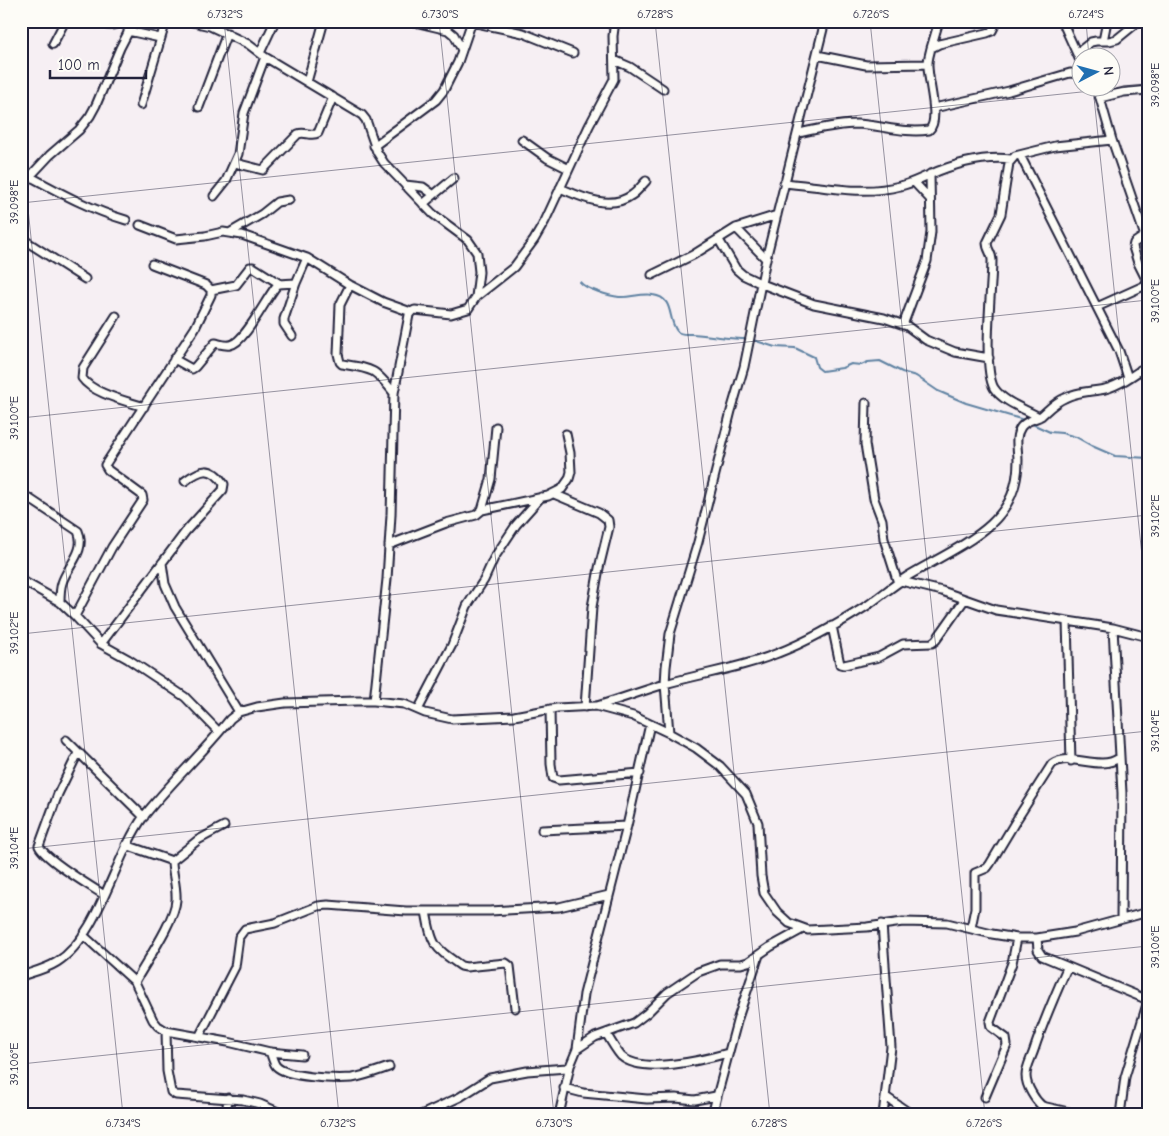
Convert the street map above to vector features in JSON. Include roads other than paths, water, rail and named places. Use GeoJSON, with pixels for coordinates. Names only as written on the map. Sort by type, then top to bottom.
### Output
{"type":"FeatureCollection","features":[{"type":"Feature","properties":{"kind":"street"},"geometry":{"type":"LineString","coordinates":[[53,44],[65,21]]}},
{"type":"Feature","properties":{"kind":"street"},"geometry":{"type":"LineString","coordinates":[[97,21],[107,26],[123,21]]}},
{"type":"Feature","properties":{"kind":"street"},"geometry":{"type":"LineString","coordinates":[[21,186],[50,155],[79,130],[90,116],[134,21]]}},
{"type":"Feature","properties":{"kind":"street"},"geometry":{"type":"LineString","coordinates":[[141,104],[166,21]]}},
{"type":"Feature","properties":{"kind":"street"},"geometry":{"type":"LineString","coordinates":[[188,21],[210,26],[228,33],[365,117],[374,146],[384,163],[433,214],[461,233],[477,253],[479,272],[476,296]]}},
{"type":"Feature","properties":{"kind":"street"},"geometry":{"type":"LineString","coordinates":[[214,196],[226,181],[235,163],[240,147],[244,113],[275,21]]}},
{"type":"Feature","properties":{"kind":"street"},"geometry":{"type":"LineString","coordinates":[[308,82],[324,21]]}},
{"type":"Feature","properties":{"kind":"street"},"geometry":{"type":"LineString","coordinates":[[410,21],[448,30],[454,35],[462,50]]}},
{"type":"Feature","properties":{"kind":"street"},"geometry":{"type":"LineString","coordinates":[[231,232],[307,258],[350,285],[383,302],[411,312],[415,310],[451,314],[468,309],[476,296],[506,275],[524,256],[534,240],[589,126],[614,80],[614,23],[603,21]]}},
{"type":"Feature","properties":{"kind":"street"},"geometry":{"type":"LineString","coordinates":[[669,733],[665,684],[670,634],[698,542],[744,367],[766,259],[825,21]]}},
{"type":"Feature","properties":{"kind":"street"},"geometry":{"type":"LineString","coordinates":[[799,132],[855,124],[922,131],[929,130],[932,127],[934,108],[928,64],[939,21]]}},
{"type":"Feature","properties":{"kind":"street"},"geometry":{"type":"LineString","coordinates":[[931,48],[939,44],[992,31],[997,21]]}},
{"type":"Feature","properties":{"kind":"street"},"geometry":{"type":"LineString","coordinates":[[1062,21],[1075,48]]}},
{"type":"Feature","properties":{"kind":"street"},"geometry":{"type":"LineString","coordinates":[[1103,41],[1107,21]]}},
{"type":"Feature","properties":{"kind":"street"},"geometry":{"type":"LineString","coordinates":[[1083,48],[1091,42],[1117,39],[1139,21]]}},
{"type":"Feature","properties":{"kind":"street"},"geometry":{"type":"LineString","coordinates":[[374,146],[436,100],[444,90],[452,77],[472,22],[522,33],[573,53]]}},
{"type":"Feature","properties":{"kind":"street"},"geometry":{"type":"LineString","coordinates":[[128,31],[160,38]]}},
{"type":"Feature","properties":{"kind":"street"},"geometry":{"type":"LineString","coordinates":[[199,107],[228,33]]}},
{"type":"Feature","properties":{"kind":"street"},"geometry":{"type":"LineString","coordinates":[[817,56],[866,64],[928,64]]}},
{"type":"Feature","properties":{"kind":"street"},"geometry":{"type":"LineString","coordinates":[[614,60],[630,67],[663,88]]}},
{"type":"Feature","properties":{"kind":"street"},"geometry":{"type":"LineString","coordinates":[[934,108],[1009,91],[1072,73]]}},
{"type":"Feature","properties":{"kind":"street"},"geometry":{"type":"LineString","coordinates":[[1122,92],[1148,90]]}},
{"type":"Feature","properties":{"kind":"street"},"geometry":{"type":"LineString","coordinates":[[235,163],[263,170],[298,134],[302,132],[312,135],[318,133],[333,97]]}},
{"type":"Feature","properties":{"kind":"street"},"geometry":{"type":"LineString","coordinates":[[1097,307],[1148,284],[1133,247],[1134,243],[1146,235],[1112,140],[1100,98]]}},
{"type":"Feature","properties":{"kind":"street"},"geometry":{"type":"LineString","coordinates":[[522,140],[547,158],[569,169]]}},
{"type":"Feature","properties":{"kind":"street"},"geometry":{"type":"LineString","coordinates":[[784,183],[846,189],[882,190],[914,182],[930,174],[981,159],[1011,159],[1055,146],[1112,140]]}},
{"type":"Feature","properties":{"kind":"street"},"geometry":{"type":"LineString","coordinates":[[1020,155],[1119,350],[1128,378]]}},
{"type":"Feature","properties":{"kind":"street"},"geometry":{"type":"LineString","coordinates":[[1011,159],[1001,214],[987,242],[992,258],[988,358],[990,376],[999,394],[1039,417]]}},
{"type":"Feature","properties":{"kind":"street"},"geometry":{"type":"LineString","coordinates":[[903,325],[927,261],[931,232],[930,174]]}},
{"type":"Feature","properties":{"kind":"street"},"geometry":{"type":"LineString","coordinates":[[31,177],[74,200],[105,214],[126,220]]}},
{"type":"Feature","properties":{"kind":"street"},"geometry":{"type":"LineString","coordinates":[[423,204],[454,178]]}},
{"type":"Feature","properties":{"kind":"street"},"geometry":{"type":"LineString","coordinates":[[560,188],[586,200],[609,202],[631,196],[646,181]]}},
{"type":"Feature","properties":{"kind":"street"},"geometry":{"type":"LineString","coordinates":[[914,182],[930,199]]}},
{"type":"Feature","properties":{"kind":"street"},"geometry":{"type":"LineString","coordinates":[[405,185],[423,187],[434,195]]}},
{"type":"Feature","properties":{"kind":"street"},"geometry":{"type":"LineString","coordinates":[[140,225],[176,239],[231,232],[254,219],[277,202],[289,200]]}},
{"type":"Feature","properties":{"kind":"street"},"geometry":{"type":"LineString","coordinates":[[652,275],[672,266],[736,228],[777,215]]}},
{"type":"Feature","properties":{"kind":"street"},"geometry":{"type":"LineString","coordinates":[[736,228],[766,259]]}},
{"type":"Feature","properties":{"kind":"street"},"geometry":{"type":"LineString","coordinates":[[21,238],[85,279]]}},
{"type":"Feature","properties":{"kind":"street"},"geometry":{"type":"LineString","coordinates":[[718,240],[736,269],[743,275],[762,284],[814,304],[884,318],[903,325],[926,340],[949,350],[988,358]]}},
{"type":"Feature","properties":{"kind":"street"},"geometry":{"type":"LineString","coordinates":[[292,336],[284,324],[284,319],[307,258]]}},
{"type":"Feature","properties":{"kind":"street"},"geometry":{"type":"LineString","coordinates":[[75,616],[112,547],[143,500],[142,495],[108,470],[105,465],[195,328],[211,295],[211,290],[206,285],[152,264]]}},
{"type":"Feature","properties":{"kind":"street"},"geometry":{"type":"LineString","coordinates":[[211,290],[236,285],[250,267],[280,284]]}},
{"type":"Feature","properties":{"kind":"street"},"geometry":{"type":"LineString","coordinates":[[174,359],[192,368],[195,367],[214,344],[229,346],[234,344],[248,330],[275,287],[280,284],[296,283]]}},
{"type":"Feature","properties":{"kind":"street"},"geometry":{"type":"LineString","coordinates":[[350,285],[340,305],[338,354],[340,362],[372,370],[377,373],[394,393]]}},
{"type":"Feature","properties":{"kind":"street"},"geometry":{"type":"LineString","coordinates":[[374,701],[382,643],[389,545],[394,393],[411,312]]}},
{"type":"Feature","properties":{"kind":"street"},"geometry":{"type":"LineString","coordinates":[[116,316],[83,368],[82,378],[86,383],[100,391],[144,407]]}},
{"type":"Feature","properties":{"kind":"street"},"geometry":{"type":"LineString","coordinates":[[21,976],[58,962],[72,949],[83,935],[104,895],[126,845],[144,817],[230,719],[239,712],[285,703],[374,701],[404,704],[418,710],[452,719],[514,716],[550,709],[596,706],[665,684],[752,662],[800,643],[832,626],[990,525],[1011,500],[1015,486],[1018,459],[1016,445],[1021,427],[1027,421],[1039,417],[1053,404],[1066,397],[1080,392],[1106,388],[1128,378],[1148,365]]}},
{"type":"Feature","properties":{"kind":"street"},"geometry":{"type":"LineString","coordinates":[[1140,370],[1148,377]]}},
{"type":"Feature","properties":{"kind":"street"},"geometry":{"type":"LineString","coordinates":[[866,403],[865,444],[874,499],[882,520],[884,539],[899,582]]}},
{"type":"Feature","properties":{"kind":"street"},"geometry":{"type":"LineString","coordinates":[[482,510],[491,479],[496,426]]}},
{"type":"Feature","properties":{"kind":"street"},"geometry":{"type":"LineString","coordinates":[[389,545],[446,523],[476,515],[482,510],[554,494],[562,489],[569,479],[571,472],[566,434]]}},
{"type":"Feature","properties":{"kind":"street"},"geometry":{"type":"LineString","coordinates":[[101,644],[186,531],[223,490],[224,484],[209,470],[194,474],[185,481]]}},
{"type":"Feature","properties":{"kind":"street"},"geometry":{"type":"LineString","coordinates":[[21,493],[78,531],[80,536],[78,553],[62,582],[60,602]]}},
{"type":"Feature","properties":{"kind":"street"},"geometry":{"type":"LineString","coordinates":[[554,494],[599,512],[608,520],[609,527],[598,568],[592,607],[585,707]]}},
{"type":"Feature","properties":{"kind":"street"},"geometry":{"type":"LineString","coordinates":[[418,710],[452,645],[467,606],[484,580],[494,558],[516,525],[541,497]]}},
{"type":"Feature","properties":{"kind":"street"},"geometry":{"type":"LineString","coordinates":[[162,563],[165,584],[175,607],[239,712]]}},
{"type":"Feature","properties":{"kind":"street"},"geometry":{"type":"LineString","coordinates":[[21,580],[60,602],[101,644],[128,659],[186,697],[220,732]]}},
{"type":"Feature","properties":{"kind":"street"},"geometry":{"type":"LineString","coordinates":[[899,582],[942,591],[996,610],[1113,628],[1148,637]]}},
{"type":"Feature","properties":{"kind":"street"},"geometry":{"type":"LineString","coordinates":[[832,626],[840,664],[864,661],[879,657],[903,644],[932,643],[965,599]]}},
{"type":"Feature","properties":{"kind":"street"},"geometry":{"type":"LineString","coordinates":[[1067,621],[1071,760]]}},
{"type":"Feature","properties":{"kind":"street"},"geometry":{"type":"LineString","coordinates":[[1113,628],[1122,793],[1122,919]]}},
{"type":"Feature","properties":{"kind":"street"},"geometry":{"type":"LineString","coordinates":[[596,706],[619,712],[650,724],[696,748],[720,766],[746,794],[758,823],[761,876],[764,893],[777,912],[790,923],[803,929],[842,928],[903,922],[947,923],[992,934],[1018,938],[1037,938],[1075,932],[1148,912]]}},
{"type":"Feature","properties":{"kind":"street"},"geometry":{"type":"LineString","coordinates":[[550,709],[553,778],[559,780],[640,773]]}},
{"type":"Feature","properties":{"kind":"street"},"geometry":{"type":"LineString","coordinates":[[559,1115],[564,1088],[576,1050],[584,994],[640,773],[650,724]]}},
{"type":"Feature","properties":{"kind":"street"},"geometry":{"type":"LineString","coordinates":[[66,740],[144,817]]}},
{"type":"Feature","properties":{"kind":"street"},"geometry":{"type":"LineString","coordinates":[[78,753],[58,794],[39,846],[41,851],[53,861],[104,895]]}},
{"type":"Feature","properties":{"kind":"street"},"geometry":{"type":"LineString","coordinates":[[971,928],[975,908],[975,873],[984,870],[990,864],[1052,764],[1058,761],[1071,760],[1108,763],[1119,758]]}},
{"type":"Feature","properties":{"kind":"street"},"geometry":{"type":"LineString","coordinates":[[172,861],[198,840],[224,826]]}},
{"type":"Feature","properties":{"kind":"street"},"geometry":{"type":"LineString","coordinates":[[542,830],[627,826]]}},
{"type":"Feature","properties":{"kind":"street"},"geometry":{"type":"LineString","coordinates":[[126,845],[172,861]]}},
{"type":"Feature","properties":{"kind":"street"},"geometry":{"type":"LineString","coordinates":[[135,982],[174,914],[176,886],[172,861]]}},
{"type":"Feature","properties":{"kind":"street"},"geometry":{"type":"LineString","coordinates":[[199,1037],[234,967],[239,937],[246,929],[275,923],[318,906],[328,905],[406,911],[490,910],[560,907],[609,895]]}},
{"type":"Feature","properties":{"kind":"street"},"geometry":{"type":"LineString","coordinates":[[426,911],[433,943],[438,949],[462,966],[506,963],[510,966],[515,1008]]}},
{"type":"Feature","properties":{"kind":"street"},"geometry":{"type":"LineString","coordinates":[[882,924],[891,1047],[883,1115]]}},
{"type":"Feature","properties":{"kind":"street"},"geometry":{"type":"LineString","coordinates":[[576,1050],[595,1037],[634,1023],[647,1013],[667,992],[698,972],[720,964],[748,962],[803,929]]}},
{"type":"Feature","properties":{"kind":"street"},"geometry":{"type":"LineString","coordinates":[[83,935],[135,982],[153,1020],[166,1031],[270,1052],[302,1055]]}},
{"type":"Feature","properties":{"kind":"street"},"geometry":{"type":"LineString","coordinates":[[985,1097],[1007,1045],[1006,1038],[991,1027],[990,1022],[1012,964],[1018,938]]}},
{"type":"Feature","properties":{"kind":"street"},"geometry":{"type":"LineString","coordinates":[[1037,938],[1038,950],[1042,956],[1148,1001],[1125,1077],[1120,1115]]}},
{"type":"Feature","properties":{"kind":"street"},"geometry":{"type":"LineString","coordinates":[[712,1115],[738,1018],[759,955]]}},
{"type":"Feature","properties":{"kind":"street"},"geometry":{"type":"LineString","coordinates":[[1068,968],[1037,1040],[1026,1079],[1028,1086],[1042,1106],[1082,1115]]}},
{"type":"Feature","properties":{"kind":"street"},"geometry":{"type":"LineString","coordinates":[[166,1031],[167,1071],[171,1092],[176,1095],[228,1098],[260,1104],[285,1115]]}},
{"type":"Feature","properties":{"kind":"street"},"geometry":{"type":"LineString","coordinates":[[606,1033],[622,1057],[632,1062],[652,1065],[679,1064],[728,1053]]}},
{"type":"Feature","properties":{"kind":"street"},"geometry":{"type":"LineString","coordinates":[[270,1052],[276,1066],[291,1074],[352,1078],[389,1067]]}},
{"type":"Feature","properties":{"kind":"street"},"geometry":{"type":"LineString","coordinates":[[421,1115],[460,1097],[490,1078],[528,1071],[567,1068],[570,1066]]}},
{"type":"Feature","properties":{"kind":"street"},"geometry":{"type":"LineString","coordinates":[[564,1088],[647,1099],[695,1100],[716,1096]]}},
{"type":"Feature","properties":{"kind":"street"},"geometry":{"type":"LineString","coordinates":[[886,1097],[908,1112]]}},
{"type":"Feature","properties":{"kind":"street"},"geometry":{"type":"LineString","coordinates":[[226,1115],[228,1098]]}},
{"type":"Feature","properties":{"kind":"waterway"},"geometry":{"type":"LineString","coordinates":[[580,282],[592,290],[604,294],[623,297],[640,295],[660,297],[668,305],[674,326],[680,333],[748,339]]}},
{"type":"Feature","properties":{"kind":"waterway"},"geometry":{"type":"LineString","coordinates":[[753,340],[775,347],[795,348],[814,357],[817,367],[822,371],[842,368],[851,364],[861,365],[880,361],[902,372],[916,376],[938,391],[966,403],[1024,420]]}},
{"type":"Feature","properties":{"kind":"waterway"},"geometry":{"type":"LineString","coordinates":[[1030,423],[1050,432],[1076,437],[1115,456],[1148,458]]}}]}
